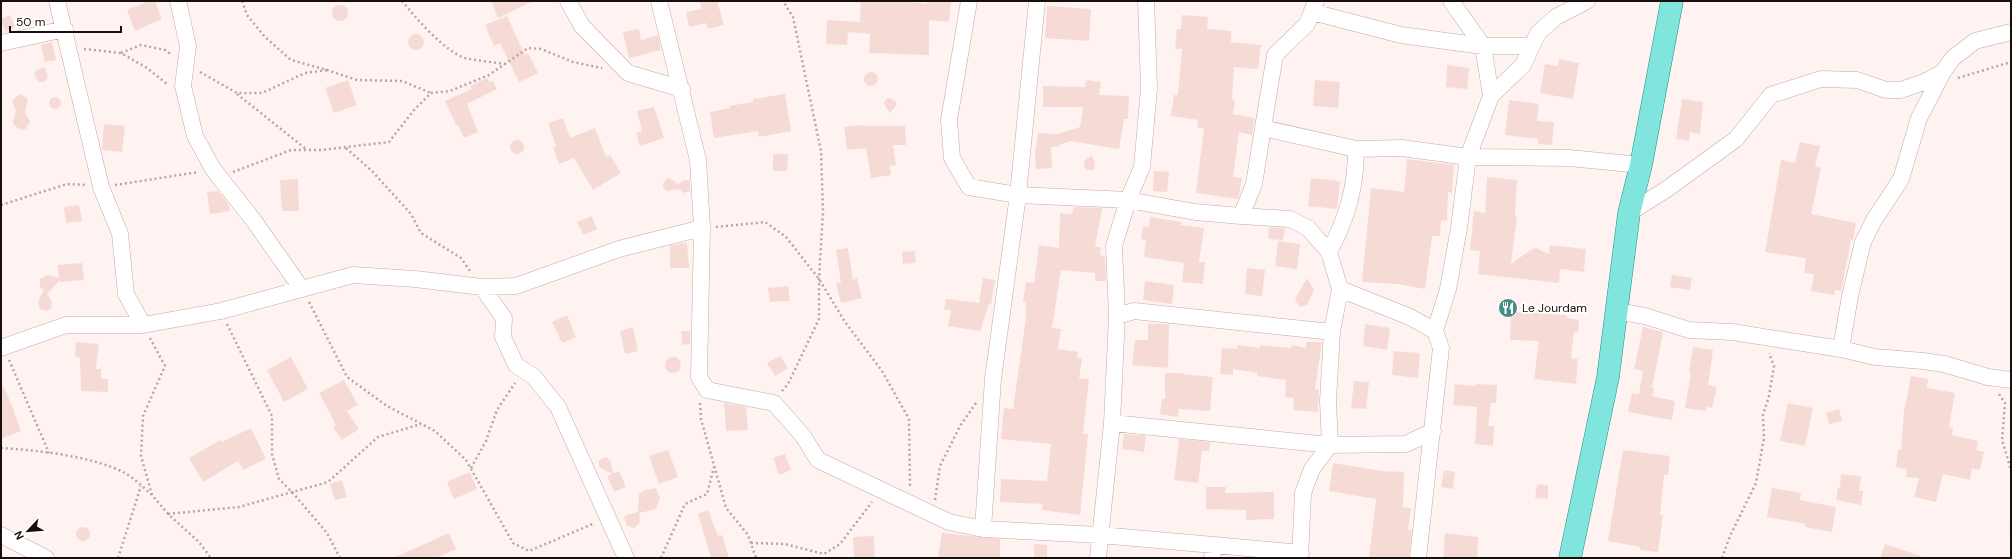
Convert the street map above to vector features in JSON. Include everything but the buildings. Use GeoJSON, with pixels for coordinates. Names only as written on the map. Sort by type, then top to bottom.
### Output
{"type":"FeatureCollection","features":[{"type":"Feature","properties":{"kind":"main road"},"geometry":{"type":"LineString","coordinates":[[1570,558],[1608,377],[1629,213],[1641,165],[1672,1]]}},
{"type":"Feature","properties":{"kind":"street"},"geometry":{"type":"LineString","coordinates":[[57,1],[65,29],[101,187],[120,234],[126,294],[143,325]]}},
{"type":"Feature","properties":{"kind":"street"},"geometry":{"type":"LineString","coordinates":[[178,1],[188,46],[183,86],[195,136],[213,169],[254,221],[301,288]]}},
{"type":"Feature","properties":{"kind":"street"},"geometry":{"type":"LineString","coordinates":[[568,1],[582,26],[628,73],[682,89]]}},
{"type":"Feature","properties":{"kind":"street"},"geometry":{"type":"LineString","coordinates":[[658,1],[682,89],[698,160],[702,228],[699,377],[707,390],[774,403],[802,436],[818,460],[932,516],[949,522],[983,529],[1100,535],[1213,551],[1300,556],[1303,493],[1312,469],[1330,445],[1328,401],[1332,332],[1340,289],[1329,252],[1308,228],[1290,219],[1195,212],[1128,200],[1018,195],[969,187],[952,158],[949,120],[969,1]]}},
{"type":"Feature","properties":{"kind":"street"},"geometry":{"type":"LineString","coordinates":[[983,529],[993,379],[1018,195],[1037,1]]}},
{"type":"Feature","properties":{"kind":"street"},"geometry":{"type":"LineString","coordinates":[[1098,558],[1112,423],[1117,316],[1114,246],[1128,200],[1142,167],[1149,88],[1146,1]]}},
{"type":"Feature","properties":{"kind":"street"},"geometry":{"type":"LineString","coordinates":[[1451,1],[1483,46],[1491,96]]}},
{"type":"Feature","properties":{"kind":"street"},"geometry":{"type":"LineString","coordinates":[[1418,558],[1441,348],[1435,331],[1448,289],[1459,228],[1468,157],[1491,96],[1523,65],[1538,33],[1556,17],[1587,1]]}},
{"type":"Feature","properties":{"kind":"street"},"geometry":{"type":"LineString","coordinates":[[1241,216],[1254,184],[1275,55],[1307,24],[1314,6],[1402,35],[1483,46],[1532,46]]}},
{"type":"Feature","properties":{"kind":"street"},"geometry":{"type":"LineString","coordinates":[[1,43],[65,29]]}},
{"type":"Feature","properties":{"kind":"street"},"geometry":{"type":"LineString","coordinates":[[1841,349],[1850,296],[1863,242],[1874,220],[1901,179],[1919,118],[1939,79],[1952,58],[1975,41],[2011,32]]}},
{"type":"Feature","properties":{"kind":"street"},"geometry":{"type":"LineString","coordinates":[[1629,213],[1667,189],[1736,138],[1771,95],[1821,79],[1857,80],[1886,90],[1901,90],[1924,82],[1939,79]]}},
{"type":"Feature","properties":{"kind":"street"},"geometry":{"type":"LineString","coordinates":[[1263,128],[1356,150],[1402,148],[1468,157],[1569,158],[1641,165]]}},
{"type":"Feature","properties":{"kind":"street"},"geometry":{"type":"LineString","coordinates":[[1329,252],[1343,225],[1351,198],[1356,174],[1356,150]]}},
{"type":"Feature","properties":{"kind":"street"},"geometry":{"type":"LineString","coordinates":[[2,348],[66,325],[143,325],[221,311],[352,275],[482,287],[516,286],[619,249],[702,228]]}},
{"type":"Feature","properties":{"kind":"street"},"geometry":{"type":"LineString","coordinates":[[482,287],[504,318],[503,337],[516,364],[534,377],[558,407],[626,558]]}},
{"type":"Feature","properties":{"kind":"street"},"geometry":{"type":"LineString","coordinates":[[1340,289],[1410,317],[1435,331]]}},
{"type":"Feature","properties":{"kind":"street"},"geometry":{"type":"LineString","coordinates":[[1117,316],[1134,311],[1332,332]]}},
{"type":"Feature","properties":{"kind":"street"},"geometry":{"type":"LineString","coordinates":[[1616,311],[1645,316],[1689,330],[1732,332],[1841,349],[1875,357],[1944,364],[1988,377],[2011,380]]}},
{"type":"Feature","properties":{"kind":"street"},"geometry":{"type":"LineString","coordinates":[[1112,423],[1330,445],[1406,444],[1433,432]]}},
{"type":"Feature","properties":{"kind":"street"},"geometry":{"type":"LineString","coordinates":[[1,535],[31,555],[46,558]]}},
{"type":"Feature","properties":{"kind":"path"},"geometry":{"type":"LineString","coordinates":[[242,1],[248,15],[265,37],[291,60],[357,80],[402,81],[430,93],[450,91],[489,75],[528,48],[541,49],[573,62],[628,73]]}},
{"type":"Feature","properties":{"kind":"path"},"geometry":{"type":"LineString","coordinates":[[402,1],[417,20],[442,44],[464,58],[505,64]]}},
{"type":"Feature","properties":{"kind":"path"},"geometry":{"type":"LineString","coordinates":[[774,403],[788,384],[819,319],[819,279],[823,211],[821,152],[793,17],[783,1]]}},
{"type":"Feature","properties":{"kind":"path"},"geometry":{"type":"LineString","coordinates":[[65,29],[84,49],[121,53],[147,68],[167,84],[170,90]]}},
{"type":"Feature","properties":{"kind":"path"},"geometry":{"type":"LineString","coordinates":[[121,53],[141,45],[165,50],[186,64],[237,93],[307,150]]}},
{"type":"Feature","properties":{"kind":"path"},"geometry":{"type":"LineString","coordinates":[[1939,79],[2011,62]]}},
{"type":"Feature","properties":{"kind":"path"},"geometry":{"type":"LineString","coordinates":[[237,93],[262,93],[305,73],[327,70]]}},
{"type":"Feature","properties":{"kind":"path"},"geometry":{"type":"LineString","coordinates":[[220,178],[252,164],[291,150],[346,147],[389,142],[414,110],[430,93]]}},
{"type":"Feature","properties":{"kind":"path"},"geometry":{"type":"LineString","coordinates":[[346,147],[372,171],[406,209],[421,233],[461,258],[482,287]]}},
{"type":"Feature","properties":{"kind":"path"},"geometry":{"type":"LineString","coordinates":[[702,228],[765,222],[786,237],[819,279],[845,322],[882,371],[909,420],[909,479],[913,507]]}},
{"type":"Feature","properties":{"kind":"path"},"geometry":{"type":"LineString","coordinates":[[301,288],[347,377],[387,406],[435,431],[466,460],[514,544],[530,551],[608,517]]}},
{"type":"Feature","properties":{"kind":"path"},"geometry":{"type":"LineString","coordinates":[[221,311],[272,416],[272,454],[279,479],[327,533],[340,558]]}},
{"type":"Feature","properties":{"kind":"path"},"geometry":{"type":"LineString","coordinates":[[143,325],[165,366],[143,416],[141,456],[152,495]]}},
{"type":"Feature","properties":{"kind":"path"},"geometry":{"type":"LineString","coordinates":[[1722,558],[1730,536],[1756,483],[1764,438],[1763,415],[1769,396],[1774,366],[1763,337]]}},
{"type":"Feature","properties":{"kind":"path"},"geometry":{"type":"LineString","coordinates":[[2,348],[49,453]]}},
{"type":"Feature","properties":{"kind":"path"},"geometry":{"type":"LineString","coordinates":[[470,468],[486,441],[497,410],[517,380],[516,364]]}},
{"type":"Feature","properties":{"kind":"path"},"geometry":{"type":"LineString","coordinates":[[699,377],[701,419],[726,508],[748,535],[756,558]]}},
{"type":"Feature","properties":{"kind":"path"},"geometry":{"type":"LineString","coordinates":[[1988,377],[2005,403],[2002,440],[2011,470]]}},
{"type":"Feature","properties":{"kind":"path"},"geometry":{"type":"LineString","coordinates":[[932,516],[940,466],[960,426],[993,379]]}},
{"type":"Feature","properties":{"kind":"path"},"geometry":{"type":"LineString","coordinates":[[168,514],[238,507],[293,493],[328,482],[378,437],[421,424]]}},
{"type":"Feature","properties":{"kind":"path"},"geometry":{"type":"LineString","coordinates":[[1,448],[49,453],[85,460],[123,472],[152,495],[168,514],[199,542],[211,558]]}},
{"type":"Feature","properties":{"kind":"path"},"geometry":{"type":"LineString","coordinates":[[661,558],[685,504],[707,494],[715,467]]}},
{"type":"Feature","properties":{"kind":"path"},"geometry":{"type":"LineString","coordinates":[[118,558],[141,486]]}},
{"type":"Feature","properties":{"kind":"path"},"geometry":{"type":"LineString","coordinates":[[751,542],[785,544],[824,554],[840,544],[858,518],[882,491]]}},
{"type":"Feature","properties":{"kind":"path"},"geometry":{"type":"LineString","coordinates":[[2011,524],[2011,534]]}},
{"type":"Feature","properties":{"kind":"place","name":"Le Jourdam"},"geometry":{"type":"Point","coordinates":[1508,308]}}]}
